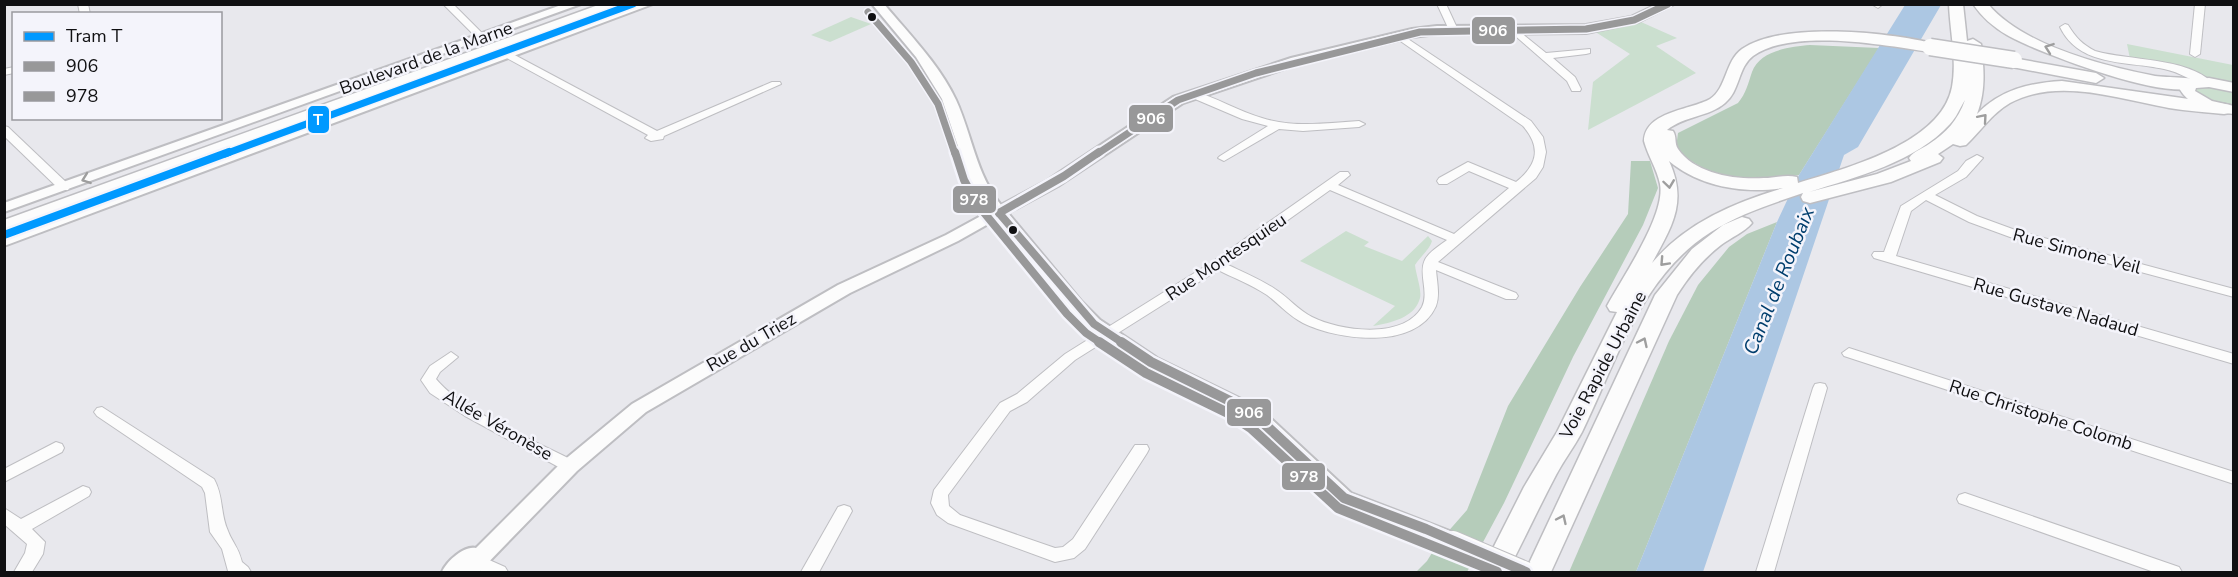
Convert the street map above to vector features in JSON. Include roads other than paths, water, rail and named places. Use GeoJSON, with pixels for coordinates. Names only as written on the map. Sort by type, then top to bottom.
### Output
{"type":"FeatureCollection","features":[{"type":"Feature","properties":{"kind":"main road","name":"Boulevard de la Marne"},"geometry":{"type":"LineString","coordinates":[[4,221],[604,4]]}},
{"type":"Feature","properties":{"kind":"main road","name":"Boulevard de la Marne"},"geometry":{"type":"LineString","coordinates":[[4,227],[616,4]]}},
{"type":"Feature","properties":{"kind":"main road","name":"Voie Rapide Urbaine"},"geometry":{"type":"LineString","coordinates":[[1494,573],[1552,460],[1568,436],[1631,308],[1656,271],[1677,248],[1701,230],[1769,191],[1906,150],[1939,126],[1957,101],[1961,81],[1956,4]]}},
{"type":"Feature","properties":{"kind":"main road"},"geometry":{"type":"LineString","coordinates":[[1894,164],[1921,156],[1947,139],[1971,110],[1977,85],[1970,4]]}},
{"type":"Feature","properties":{"kind":"main road"},"geometry":{"type":"LineString","coordinates":[[1980,4],[1999,25],[2035,43],[2117,73],[2165,83]]}},
{"type":"Feature","properties":{"kind":"main road"},"geometry":{"type":"LineString","coordinates":[[1552,460],[1563,414],[1667,207],[1670,197],[1669,179],[1653,146],[1653,136],[1663,123],[1719,99],[1728,90],[1740,59],[1758,46],[1797,38],[1849,40],[2200,88],[2234,88]]}},
{"type":"Feature","properties":{"kind":"main road"},"geometry":{"type":"LineString","coordinates":[[1849,40],[1799,43],[1767,50],[1751,61],[1739,92],[1732,101],[1719,109],[1675,127],[1667,136],[1667,145],[1674,156],[1702,173],[1769,191],[1815,175],[1894,164],[1951,148],[1981,122],[1999,102],[2038,88],[2095,89],[2172,104],[2229,109]]}},
{"type":"Feature","properties":{"kind":"main road"},"geometry":{"type":"LineString","coordinates":[[2014,62],[2175,92],[2200,88],[2229,109]]}},
{"type":"Feature","properties":{"kind":"main road"},"geometry":{"type":"LineString","coordinates":[[1894,164],[1911,142],[1939,126]]}},
{"type":"Feature","properties":{"kind":"main road","name":"Voie Rapide Urbaine"},"geometry":{"type":"LineString","coordinates":[[1538,573],[1666,295],[1682,272],[1704,248],[1719,236],[1748,220],[1894,164]]}},
{"type":"Feature","properties":{"kind":"street"},"geometry":{"type":"LineString","coordinates":[[447,4],[482,38]]}},
{"type":"Feature","properties":{"kind":"street","name":"Boulevard de la Marne"},"geometry":{"type":"LineString","coordinates":[[4,208],[576,4]]}},
{"type":"Feature","properties":{"kind":"street","name":"Boulevard de la Marne"},"geometry":{"type":"LineString","coordinates":[[4,241],[648,4]]}},
{"type":"Feature","properties":{"kind":"street"},"geometry":{"type":"LineString","coordinates":[[877,4],[911,42],[949,99],[975,176],[999,213],[1086,317],[1107,334],[1151,362],[1258,418],[1344,498],[1526,573]]}},
{"type":"Feature","properties":{"kind":"street"},"geometry":{"type":"LineString","coordinates":[[1441,4],[1453,30]]}},
{"type":"Feature","properties":{"kind":"street","name":"Rue du Triez"},"geometry":{"type":"LineString","coordinates":[[452,573],[471,564],[570,466],[624,419],[660,394],[844,289],[952,238],[1053,183],[1162,109],[1192,94],[1271,68],[1424,31],[1570,30],[1614,25],[1641,18],[1670,4]]}},
{"type":"Feature","properties":{"kind":"street"},"geometry":{"type":"LineString","coordinates":[[2194,54],[2200,4]]}},
{"type":"Feature","properties":{"kind":"street"},"geometry":{"type":"LineString","coordinates":[[2065,27],[2071,38],[2090,51],[2122,60],[2169,67],[2200,88]]}},
{"type":"Feature","properties":{"kind":"street"},"geometry":{"type":"LineString","coordinates":[[1515,31],[1571,79],[1576,89]]}},
{"type":"Feature","properties":{"kind":"street"},"geometry":{"type":"LineString","coordinates":[[1217,265],[1267,290],[1308,321],[1340,331],[1372,334],[1407,327],[1423,315],[1431,300],[1430,263],[1438,251],[1535,171],[1540,158],[1539,141],[1531,127],[1514,112],[1399,36]]}},
{"type":"Feature","properties":{"kind":"street"},"geometry":{"type":"LineString","coordinates":[[1544,56],[1586,51]]}},
{"type":"Feature","properties":{"kind":"street"},"geometry":{"type":"LineString","coordinates":[[509,55],[655,137],[776,84]]}},
{"type":"Feature","properties":{"kind":"street"},"geometry":{"type":"LineString","coordinates":[[1192,94],[1251,120],[1276,126],[1313,128],[1359,124]]}},
{"type":"Feature","properties":{"kind":"street"},"geometry":{"type":"LineString","coordinates":[[1224,158],[1276,126]]}},
{"type":"Feature","properties":{"kind":"street"},"geometry":{"type":"LineString","coordinates":[[4,129],[64,187]]}},
{"type":"Feature","properties":{"kind":"street"},"geometry":{"type":"LineString","coordinates":[[1926,195],[1962,174],[1977,158]]}},
{"type":"Feature","properties":{"kind":"street"},"geometry":{"type":"LineString","coordinates":[[1443,181],[1468,166],[1518,187]]}},
{"type":"Feature","properties":{"kind":"street","name":"Rue Montesquieu"},"geometry":{"type":"LineString","coordinates":[[1141,448],[1079,544],[1068,553],[1049,553],[954,519],[947,516],[940,507],[942,490],[1005,407],[1022,398],[1063,363],[1217,265],[1344,175]]}},
{"type":"Feature","properties":{"kind":"street"},"geometry":{"type":"LineString","coordinates":[[1330,186],[1453,238]]}},
{"type":"Feature","properties":{"kind":"street","name":"Rue Gustave Nadaud"},"geometry":{"type":"LineString","coordinates":[[1926,195],[1911,204],[1904,212],[1884,256],[2234,359]]}},
{"type":"Feature","properties":{"kind":"street","name":"Rue Simone Veil"},"geometry":{"type":"LineString","coordinates":[[1926,195],[1973,219],[2014,234],[2234,293]]}},
{"type":"Feature","properties":{"kind":"street"},"geometry":{"type":"LineString","coordinates":[[1430,263],[1511,296]]}},
{"type":"Feature","properties":{"kind":"street","name":"Rue Christophe Colomb"},"geometry":{"type":"LineString","coordinates":[[1849,353],[2234,478]]}},
{"type":"Feature","properties":{"kind":"street","name":"Allée Véronèse"},"geometry":{"type":"LineString","coordinates":[[452,357],[431,374],[428,380],[430,385],[456,404],[570,466]]}},
{"type":"Feature","properties":{"kind":"street"},"geometry":{"type":"LineString","coordinates":[[1765,573],[1821,388]]}},
{"type":"Feature","properties":{"kind":"street"},"geometry":{"type":"LineString","coordinates":[[102,412],[208,483],[213,493],[219,532],[230,548],[234,566],[242,573]]}},
{"type":"Feature","properties":{"kind":"street"},"geometry":{"type":"LineString","coordinates":[[4,476],[56,448]]}},
{"type":"Feature","properties":{"kind":"street"},"geometry":{"type":"LineString","coordinates":[[21,527],[83,492]]}},
{"type":"Feature","properties":{"kind":"street"},"geometry":{"type":"LineString","coordinates":[[1965,499],[2173,573]]}},
{"type":"Feature","properties":{"kind":"street"},"geometry":{"type":"LineString","coordinates":[[810,573],[844,511]]}},
{"type":"Feature","properties":{"kind":"street"},"geometry":{"type":"LineString","coordinates":[[4,514],[36,542],[34,554],[23,573]]}},
{"type":"Feature","properties":{"kind":"street"},"geometry":{"type":"LineString","coordinates":[[471,564],[500,573]]}},
{"type":"Feature","properties":{"kind":"water","name":"Canal de Roubaix"},"geometry":{"type":"Polygon","coordinates":[[[1905,5],[1941,5],[1858,147],[1844,155],[1703,572],[1636,572],[1777,222],[1799,175],[1905,5]]]}},
{"type":"Feature","properties":{"kind":"tram line","name":"T"},"geometry":{"type":"LineString","coordinates":[[4,235],[633,4]]}}]}
